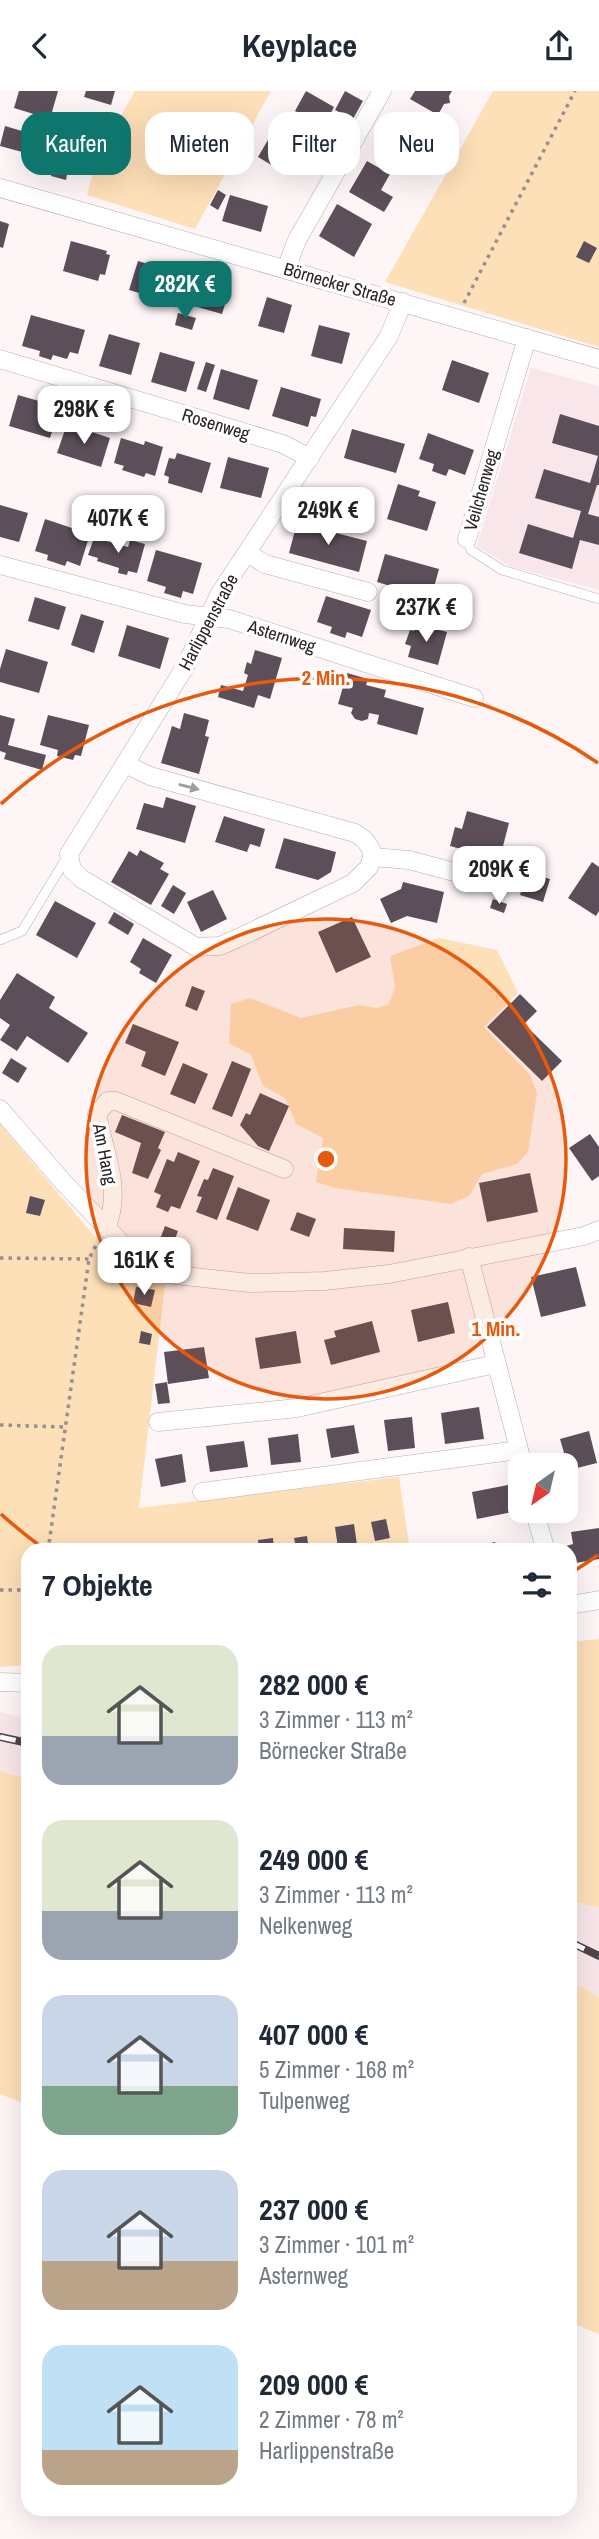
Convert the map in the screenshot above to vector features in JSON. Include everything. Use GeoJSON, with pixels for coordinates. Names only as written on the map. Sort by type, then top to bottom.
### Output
{"type":"FeatureCollection","features":[{"type":"Feature","properties":{"kind":"street"},"geometry":{"type":"LineString","coordinates":[[286,269],[298,240],[382,91]]}},
{"type":"Feature","properties":{"kind":"street","name":"Börnecker Straße"},"geometry":{"type":"LineString","coordinates":[[0,188],[599,359]]}},
{"type":"Feature","properties":{"kind":"street","name":"Harlippenstraße"},"geometry":{"type":"LineString","coordinates":[[68,854],[185,667],[219,595],[389,336],[403,302]]}},
{"type":"Feature","properties":{"kind":"street","name":"Veilchenweg"},"geometry":{"type":"LineString","coordinates":[[467,539],[527,338]]}},
{"type":"Feature","properties":{"kind":"street","name":"Rosenweg"},"geometry":{"type":"LineString","coordinates":[[0,359],[283,444],[310,458]]}},
{"type":"Feature","properties":{"kind":"street"},"geometry":{"type":"LineString","coordinates":[[247,553],[265,564],[368,592]]}},
{"type":"Feature","properties":{"kind":"street","name":"Asternweg"},"geometry":{"type":"LineString","coordinates":[[0,565],[185,614],[229,619],[474,698]]}},
{"type":"Feature","properties":{"kind":"street"},"geometry":{"type":"LineString","coordinates":[[68,854],[72,870],[92,887],[196,947],[208,948],[236,939],[353,883],[369,867],[371,849],[365,840],[355,833],[150,776],[125,764]]}},
{"type":"Feature","properties":{"kind":"street"},"geometry":{"type":"LineString","coordinates":[[372,857],[409,860],[503,885]]}},
{"type":"Feature","properties":{"kind":"street","name":"Am Hang"},"geometry":{"type":"LineString","coordinates":[[107,1226],[114,1201],[110,1160],[97,1114],[108,1101],[116,1101],[284,1169]]}},
{"type":"Feature","properties":{"kind":"street"},"geometry":{"type":"LineString","coordinates":[[0,1109],[64,1183],[127,1249],[166,1274],[250,1283],[324,1281],[389,1274],[584,1236],[599,1230]]}},
{"type":"Feature","properties":{"kind":"street"},"geometry":{"type":"LineString","coordinates":[[469,1257],[520,1453]]}},
{"type":"Feature","properties":{"kind":"street"},"geometry":{"type":"LineString","coordinates":[[158,1422],[297,1408],[495,1364]]}},
{"type":"Feature","properties":{"kind":"street"},"geometry":{"type":"LineString","coordinates":[[202,1492],[508,1458]]}},
{"type":"Feature","properties":{"kind":"street"},"geometry":{"type":"LineString","coordinates":[[538,1523],[544,1543]]}},
{"type":"Feature","properties":{"kind":"street"},"geometry":{"type":"LineString","coordinates":[[577,1604],[599,1600]]}},
{"type":"Feature","properties":{"kind":"street"},"geometry":{"type":"LineString","coordinates":[[0,1682],[21,1683]]}},
{"type":"Feature","properties":{"kind":"lane","name":"Veilchenweg"},"geometry":{"type":"LineString","coordinates":[[467,539],[471,550],[502,570],[599,599]]}},
{"type":"Feature","properties":{"kind":"lane"},"geometry":{"type":"LineString","coordinates":[[0,940],[22,930],[68,854]]}},
{"type":"Feature","properties":{"kind":"path"},"geometry":{"type":"LineString","coordinates":[[457,317],[575,91]]}},
{"type":"Feature","properties":{"kind":"path"},"geometry":{"type":"LineString","coordinates":[[49,1543],[89,1259],[107,1226]]}},
{"type":"Feature","properties":{"kind":"path"},"geometry":{"type":"LineString","coordinates":[[0,1258],[89,1259]]}},
{"type":"Feature","properties":{"kind":"path"},"geometry":{"type":"LineString","coordinates":[[0,1425],[65,1427]]}},
{"type":"Feature","properties":{"kind":"path"},"geometry":{"type":"LineString","coordinates":[[0,1590],[21,1590]]}},
{"type":"Feature","properties":{"kind":"shaded area"},"geometry":{"type":"Polygon","coordinates":[[[135,91],[271,91],[254,122],[254,112],[145,112],[145,175],[225,175],[195,229],[87,195],[92,175],[131,175],[131,112],[123,112],[135,91]]]}},
{"type":"Feature","properties":{"kind":"shaded area"},"geometry":{"type":"Polygon","coordinates":[[[493,91],[599,91],[599,347],[385,282],[446,175],[459,175],[459,151],[493,91]]]}},
{"type":"Feature","properties":{"kind":"shaded area"},"geometry":{"type":"Polygon","coordinates":[[[531,368],[599,386],[599,590],[509,566],[477,546],[531,368]]]}},
{"type":"Feature","properties":{"kind":"shaded area"},"geometry":{"type":"Polygon","coordinates":[[[439,938],[497,950],[518,993],[484,1027],[530,1075],[537,1093],[528,1152],[517,1164],[482,1174],[470,1195],[451,1204],[335,1188],[316,1182],[323,1138],[296,1124],[285,1098],[263,1086],[251,1055],[229,1043],[231,1004],[250,998],[301,1018],[359,1005],[377,1008],[389,1004],[395,987],[390,956],[439,938]]]}},
{"type":"Feature","properties":{"kind":"shaded area"},"geometry":{"type":"Polygon","coordinates":[[[0,1124],[106,1250],[165,1285],[139,1508],[399,1477],[409,1543],[21,1543],[21,1666],[0,1667],[0,1124]]]}},
{"type":"Feature","properties":{"kind":"shaded area"},"geometry":{"type":"Polygon","coordinates":[[[599,1639],[599,1908],[577,1902],[577,1641],[599,1639]]]}},
{"type":"Feature","properties":{"kind":"shaded area"},"geometry":{"type":"Polygon","coordinates":[[[0,1712],[21,1717],[21,1777],[0,1771],[0,1712]]]}},
{"type":"Feature","properties":{"kind":"shaded area"},"geometry":{"type":"Polygon","coordinates":[[[0,1771],[21,1777],[21,2102],[0,2094],[0,1771]]]}},
{"type":"Feature","properties":{"kind":"shaded area"},"geometry":{"type":"Polygon","coordinates":[[[577,1903],[599,1908],[599,1998],[577,1985],[577,1903]]]}},
{"type":"Feature","properties":{"kind":"shaded area"},"geometry":{"type":"Polygon","coordinates":[[[577,1985],[599,1998],[599,2334],[577,2325],[577,1985]]]}},
{"type":"Feature","properties":{"kind":"building"},"geometry":{"type":"Polygon","coordinates":[[[19,91],[58,91],[52,112],[27,112],[14,108],[19,91]]]}},
{"type":"Feature","properties":{"kind":"building"},"geometry":{"type":"Polygon","coordinates":[[[86,91],[115,91],[111,105],[84,97],[86,91]]]}},
{"type":"Feature","properties":{"kind":"building"},"geometry":{"type":"Polygon","coordinates":[[[306,91],[334,107],[332,112],[295,111],[306,91]]]}},
{"type":"Feature","properties":{"kind":"building"},"geometry":{"type":"Polygon","coordinates":[[[345,91],[363,101],[357,112],[335,110],[345,91]]]}},
{"type":"Feature","properties":{"kind":"building"},"geometry":{"type":"Polygon","coordinates":[[[415,91],[452,91],[449,96],[450,103],[444,104],[440,112],[433,112],[410,99],[415,91]]]}},
{"type":"Feature","properties":{"kind":"building"},"geometry":{"type":"Polygon","coordinates":[[[5,126],[21,131],[21,152],[0,146],[5,126]]]}},
{"type":"Feature","properties":{"kind":"building"},"geometry":{"type":"Polygon","coordinates":[[[268,140],[268,163],[258,157],[268,140]]]}},
{"type":"Feature","properties":{"kind":"building"},"geometry":{"type":"Polygon","coordinates":[[[367,161],[374,165],[374,175],[389,175],[381,190],[393,197],[384,212],[349,192],[367,161]]]}},
{"type":"Feature","properties":{"kind":"building"},"geometry":{"type":"Polygon","coordinates":[[[51,175],[67,175],[66,180],[51,175]]]}},
{"type":"Feature","properties":{"kind":"building"},"geometry":{"type":"Polygon","coordinates":[[[218,190],[226,195],[218,210],[210,205],[218,190]]]}},
{"type":"Feature","properties":{"kind":"building"},"geometry":{"type":"Polygon","coordinates":[[[230,195],[268,206],[261,232],[222,221],[230,195]]]}},
{"type":"Feature","properties":{"kind":"building"},"geometry":{"type":"Polygon","coordinates":[[[337,204],[372,224],[354,257],[319,236],[337,204]]]}},
{"type":"Feature","properties":{"kind":"building"},"geometry":{"type":"Polygon","coordinates":[[[0,221],[9,224],[3,248],[0,247],[0,221]]]}},
{"type":"Feature","properties":{"kind":"building"},"geometry":{"type":"Polygon","coordinates":[[[71,241],[107,251],[106,254],[110,255],[105,275],[100,274],[98,281],[63,271],[71,241]]]}},
{"type":"Feature","properties":{"kind":"building"},"geometry":{"type":"Polygon","coordinates":[[[584,241],[597,248],[589,263],[576,257],[584,241]]]}},
{"type":"Feature","properties":{"kind":"building"},"geometry":{"type":"Polygon","coordinates":[[[138,261],[165,269],[156,298],[129,290],[138,261]]]}},
{"type":"Feature","properties":{"kind":"building"},"geometry":{"type":"Polygon","coordinates":[[[202,277],[231,285],[222,314],[194,306],[202,277]]]}},
{"type":"Feature","properties":{"kind":"building"},"geometry":{"type":"Polygon","coordinates":[[[267,297],[292,305],[284,333],[258,326],[267,297]]]}},
{"type":"Feature","properties":{"kind":"building"},"geometry":{"type":"Polygon","coordinates":[[[178,313],[196,318],[192,330],[175,325],[178,313]]]}},
{"type":"Feature","properties":{"kind":"building"},"geometry":{"type":"Polygon","coordinates":[[[31,315],[85,330],[78,354],[70,352],[67,359],[53,355],[51,360],[39,356],[40,351],[22,346],[31,315]]]}},
{"type":"Feature","properties":{"kind":"building"},"geometry":{"type":"Polygon","coordinates":[[[319,325],[350,333],[342,364],[311,356],[319,325]]]}},
{"type":"Feature","properties":{"kind":"building"},"geometry":{"type":"Polygon","coordinates":[[[109,334],[140,343],[131,375],[99,366],[109,334]]]}},
{"type":"Feature","properties":{"kind":"building"},"geometry":{"type":"Polygon","coordinates":[[[160,352],[195,362],[186,392],[151,382],[160,352]]]}},
{"type":"Feature","properties":{"kind":"building"},"geometry":{"type":"Polygon","coordinates":[[[452,360],[489,373],[479,403],[442,390],[452,360]]]}},
{"type":"Feature","properties":{"kind":"building"},"geometry":{"type":"Polygon","coordinates":[[[206,362],[215,365],[206,392],[197,389],[206,362]]]}},
{"type":"Feature","properties":{"kind":"building"},"geometry":{"type":"Polygon","coordinates":[[[221,369],[258,380],[249,410],[213,399],[221,369]]]}},
{"type":"Feature","properties":{"kind":"building"},"geometry":{"type":"Polygon","coordinates":[[[281,387],[321,399],[316,417],[311,416],[308,427],[272,416],[281,387]]]}},
{"type":"Feature","properties":{"kind":"building"},"geometry":{"type":"Polygon","coordinates":[[[18,395],[60,407],[50,438],[9,426],[18,395]]]}},
{"type":"Feature","properties":{"kind":"building"},"geometry":{"type":"Polygon","coordinates":[[[560,414],[599,426],[599,485],[588,514],[599,517],[599,545],[580,540],[572,569],[519,553],[528,524],[573,538],[581,511],[535,498],[544,469],[590,483],[598,456],[552,443],[560,414]]]}},
{"type":"Feature","properties":{"kind":"building"},"geometry":{"type":"Polygon","coordinates":[[[67,424],[110,438],[101,467],[57,453],[67,424]]]}},
{"type":"Feature","properties":{"kind":"building"},"geometry":{"type":"Polygon","coordinates":[[[352,429],[405,444],[396,473],[344,458],[352,429]]]}},
{"type":"Feature","properties":{"kind":"building"},"geometry":{"type":"Polygon","coordinates":[[[428,433],[474,450],[465,475],[449,469],[446,476],[432,471],[434,464],[419,459],[428,433]]]}},
{"type":"Feature","properties":{"kind":"building"},"geometry":{"type":"Polygon","coordinates":[[[121,438],[163,447],[155,476],[146,473],[144,477],[122,470],[124,466],[114,463],[121,438]]]}},
{"type":"Feature","properties":{"kind":"building"},"geometry":{"type":"Polygon","coordinates":[[[177,453],[211,463],[202,493],[168,483],[169,477],[164,475],[169,458],[175,459],[177,453]]]}},
{"type":"Feature","properties":{"kind":"building"},"geometry":{"type":"Polygon","coordinates":[[[228,457],[269,468],[261,498],[220,488],[228,457]]]}},
{"type":"Feature","properties":{"kind":"building"},"geometry":{"type":"Polygon","coordinates":[[[398,484],[420,491],[418,496],[436,502],[427,531],[387,519],[398,484]]]}},
{"type":"Feature","properties":{"kind":"building"},"geometry":{"type":"Polygon","coordinates":[[[0,505],[28,513],[19,542],[0,537],[0,505]]]}},
{"type":"Feature","properties":{"kind":"building"},"geometry":{"type":"Polygon","coordinates":[[[45,519],[90,534],[80,566],[67,561],[65,566],[47,560],[48,555],[35,551],[45,519]]]}},
{"type":"Feature","properties":{"kind":"building"},"geometry":{"type":"Polygon","coordinates":[[[297,523],[367,541],[359,572],[289,553],[297,523]]]}},
{"type":"Feature","properties":{"kind":"building"},"geometry":{"type":"Polygon","coordinates":[[[94,538],[128,547],[130,540],[145,544],[137,573],[118,573],[119,568],[88,555],[94,538]]]}},
{"type":"Feature","properties":{"kind":"building"},"geometry":{"type":"Polygon","coordinates":[[[156,550],[202,563],[193,594],[183,591],[181,598],[164,593],[166,587],[147,581],[156,550]]]}},
{"type":"Feature","properties":{"kind":"building"},"geometry":{"type":"Polygon","coordinates":[[[385,554],[439,569],[431,598],[377,582],[385,554]]]}},
{"type":"Feature","properties":{"kind":"building"},"geometry":{"type":"Polygon","coordinates":[[[326,596],[371,610],[362,637],[347,632],[345,638],[330,633],[332,627],[317,622],[326,596]]]}},
{"type":"Feature","properties":{"kind":"building"},"geometry":{"type":"Polygon","coordinates":[[[35,597],[66,607],[59,630],[28,621],[35,597]]]}},
{"type":"Feature","properties":{"kind":"building"},"geometry":{"type":"Polygon","coordinates":[[[81,614],[104,621],[94,653],[71,645],[81,614]]]}},
{"type":"Feature","properties":{"kind":"building"},"geometry":{"type":"Polygon","coordinates":[[[416,624],[447,632],[438,665],[408,657],[411,646],[405,644],[410,630],[414,631],[416,624]]]}},
{"type":"Feature","properties":{"kind":"building"},"geometry":{"type":"Polygon","coordinates":[[[127,625],[169,638],[160,669],[118,656],[127,625]]]}},
{"type":"Feature","properties":{"kind":"building"},"geometry":{"type":"Polygon","coordinates":[[[6,649],[48,662],[39,693],[0,682],[0,669],[6,649]]]}},
{"type":"Feature","properties":{"kind":"building"},"geometry":{"type":"Polygon","coordinates":[[[255,650],[282,658],[270,699],[258,695],[254,708],[218,697],[221,685],[243,691],[248,675],[244,673],[247,662],[251,664],[255,650]]]}},
{"type":"Feature","properties":{"kind":"building"},"geometry":{"type":"Polygon","coordinates":[[[347,673],[368,679],[366,685],[386,690],[384,697],[424,708],[417,735],[377,724],[379,715],[369,713],[368,719],[355,719],[351,713],[353,708],[338,704],[347,673]]]}},
{"type":"Feature","properties":{"kind":"building"},"geometry":{"type":"Polygon","coordinates":[[[184,713],[209,720],[205,736],[209,737],[199,774],[161,763],[172,726],[180,729],[184,713]]]}},
{"type":"Feature","properties":{"kind":"building"},"geometry":{"type":"Polygon","coordinates":[[[0,715],[15,719],[8,745],[46,755],[42,770],[4,759],[6,753],[0,751],[0,715]]]}},
{"type":"Feature","properties":{"kind":"building"},"geometry":{"type":"Polygon","coordinates":[[[48,715],[89,725],[81,756],[75,755],[73,760],[57,756],[58,750],[40,745],[48,715]]]}},
{"type":"Feature","properties":{"kind":"building"},"geometry":{"type":"Polygon","coordinates":[[[166,797],[196,806],[185,843],[136,829],[144,803],[163,808],[166,797]]]}},
{"type":"Feature","properties":{"kind":"building"},"geometry":{"type":"Polygon","coordinates":[[[467,811],[509,823],[502,850],[485,846],[483,855],[450,846],[455,827],[462,829],[467,811]]]}},
{"type":"Feature","properties":{"kind":"building"},"geometry":{"type":"Polygon","coordinates":[[[224,816],[265,829],[260,847],[250,844],[247,852],[215,842],[224,816]]]}},
{"type":"Feature","properties":{"kind":"building"},"geometry":{"type":"Polygon","coordinates":[[[284,838],[336,852],[331,872],[318,880],[275,868],[284,838]]]}},
{"type":"Feature","properties":{"kind":"building"},"geometry":{"type":"Polygon","coordinates":[[[140,850],[164,863],[160,869],[169,874],[151,905],[111,882],[129,851],[137,856],[140,850]]]}},
{"type":"Feature","properties":{"kind":"building"},"geometry":{"type":"Polygon","coordinates":[[[592,862],[599,867],[599,911],[596,916],[568,898],[592,862]]]}},
{"type":"Feature","properties":{"kind":"building"},"geometry":{"type":"Polygon","coordinates":[[[527,872],[550,879],[543,902],[520,895],[527,872]]]}},
{"type":"Feature","properties":{"kind":"building"},"geometry":{"type":"Polygon","coordinates":[[[403,882],[444,892],[437,923],[407,916],[391,923],[380,899],[401,889],[403,882]]]}},
{"type":"Feature","properties":{"kind":"building"},"geometry":{"type":"Polygon","coordinates":[[[173,885],[186,893],[174,914],[161,906],[173,885]]]}},
{"type":"Feature","properties":{"kind":"building"},"geometry":{"type":"Polygon","coordinates":[[[213,890],[227,919],[201,932],[187,902],[213,890]]]}},
{"type":"Feature","properties":{"kind":"building"},"geometry":{"type":"Polygon","coordinates":[[[493,899],[507,904],[504,913],[490,908],[493,899]]]}},
{"type":"Feature","properties":{"kind":"building"},"geometry":{"type":"Polygon","coordinates":[[[55,901],[96,923],[77,958],[36,935],[55,901]]]}},
{"type":"Feature","properties":{"kind":"building"},"geometry":{"type":"Polygon","coordinates":[[[114,912],[134,924],[128,935],[108,923],[114,912]]]}},
{"type":"Feature","properties":{"kind":"building"},"geometry":{"type":"Polygon","coordinates":[[[352,917],[371,957],[336,973],[318,932],[352,917]]]}},
{"type":"Feature","properties":{"kind":"building"},"geometry":{"type":"Polygon","coordinates":[[[143,938],[172,955],[156,983],[139,973],[141,969],[130,962],[143,938]]]}},
{"type":"Feature","properties":{"kind":"building"},"geometry":{"type":"Polygon","coordinates":[[[17,973],[55,997],[49,1008],[88,1033],[68,1063],[27,1036],[17,1051],[0,1040],[10,1025],[0,1018],[0,1000],[17,973]]]}},
{"type":"Feature","properties":{"kind":"building"},"geometry":{"type":"Polygon","coordinates":[[[192,986],[205,991],[197,1011],[185,1006],[192,986]]]}},
{"type":"Feature","properties":{"kind":"building"},"geometry":{"type":"Polygon","coordinates":[[[520,994],[537,1011],[524,1024],[562,1061],[542,1081],[487,1027],[520,994]]]}},
{"type":"Feature","properties":{"kind":"building"},"geometry":{"type":"Polygon","coordinates":[[[133,1024],[179,1042],[165,1076],[141,1066],[146,1052],[125,1043],[133,1024]]]}},
{"type":"Feature","properties":{"kind":"building"},"geometry":{"type":"Polygon","coordinates":[[[11,1058],[27,1068],[18,1083],[2,1073],[11,1058]]]}},
{"type":"Feature","properties":{"kind":"building"},"geometry":{"type":"Polygon","coordinates":[[[232,1061],[251,1069],[232,1117],[212,1109],[232,1061]]]}},
{"type":"Feature","properties":{"kind":"building"},"geometry":{"type":"Polygon","coordinates":[[[183,1063],[208,1074],[195,1104],[170,1094],[183,1063]]]}},
{"type":"Feature","properties":{"kind":"building"},"geometry":{"type":"Polygon","coordinates":[[[260,1093],[289,1106],[269,1151],[258,1146],[240,1125],[246,1113],[250,1115],[260,1093]]]}},
{"type":"Feature","properties":{"kind":"building"},"geometry":{"type":"Polygon","coordinates":[[[122,1115],[165,1132],[158,1148],[161,1150],[148,1179],[132,1173],[141,1143],[115,1132],[122,1115]]]}},
{"type":"Feature","properties":{"kind":"building"},"geometry":{"type":"Polygon","coordinates":[[[590,1134],[599,1147],[599,1176],[592,1181],[569,1148],[590,1134]]]}},
{"type":"Feature","properties":{"kind":"building"},"geometry":{"type":"Polygon","coordinates":[[[178,1152],[200,1161],[180,1209],[171,1206],[168,1212],[156,1207],[161,1195],[154,1192],[167,1159],[174,1162],[178,1152]]]}},
{"type":"Feature","properties":{"kind":"building"},"geometry":{"type":"Polygon","coordinates":[[[213,1168],[234,1176],[217,1220],[196,1212],[202,1197],[197,1196],[204,1179],[208,1180],[213,1168]]]}},
{"type":"Feature","properties":{"kind":"building"},"geometry":{"type":"Polygon","coordinates":[[[530,1173],[538,1212],[487,1222],[479,1183],[530,1173]]]}},
{"type":"Feature","properties":{"kind":"building"},"geometry":{"type":"Polygon","coordinates":[[[238,1187],[270,1200],[258,1231],[226,1219],[238,1187]]]}},
{"type":"Feature","properties":{"kind":"building"},"geometry":{"type":"Polygon","coordinates":[[[30,1196],[45,1200],[40,1216],[26,1213],[30,1196]]]}},
{"type":"Feature","properties":{"kind":"building"},"geometry":{"type":"Polygon","coordinates":[[[297,1212],[316,1219],[309,1237],[290,1230],[297,1212]]]}},
{"type":"Feature","properties":{"kind":"building"},"geometry":{"type":"Polygon","coordinates":[[[165,1226],[178,1231],[170,1252],[157,1247],[165,1226]]]}},
{"type":"Feature","properties":{"kind":"building"},"geometry":{"type":"Polygon","coordinates":[[[344,1228],[395,1231],[394,1252],[343,1249],[344,1228]]]}},
{"type":"Feature","properties":{"kind":"building"},"geometry":{"type":"Polygon","coordinates":[[[576,1267],[586,1306],[541,1317],[531,1277],[576,1267]]]}},
{"type":"Feature","properties":{"kind":"building"},"geometry":{"type":"Polygon","coordinates":[[[136,1287],[155,1290],[151,1307],[133,1303],[136,1287]]]}},
{"type":"Feature","properties":{"kind":"building"},"geometry":{"type":"Polygon","coordinates":[[[448,1302],[455,1333],[418,1342],[411,1310],[448,1302]]]}},
{"type":"Feature","properties":{"kind":"building"},"geometry":{"type":"Polygon","coordinates":[[[372,1321],[380,1352],[331,1365],[324,1340],[336,1337],[334,1331],[372,1321]]]}},
{"type":"Feature","properties":{"kind":"building"},"geometry":{"type":"Polygon","coordinates":[[[141,1331],[152,1334],[150,1345],[139,1343],[141,1331]]]}},
{"type":"Feature","properties":{"kind":"building"},"geometry":{"type":"Polygon","coordinates":[[[296,1331],[301,1363],[260,1369],[255,1338],[296,1331]]]}},
{"type":"Feature","properties":{"kind":"building"},"geometry":{"type":"Polygon","coordinates":[[[204,1347],[209,1378],[168,1384],[164,1352],[204,1347]]]}},
{"type":"Feature","properties":{"kind":"building"},"geometry":{"type":"Polygon","coordinates":[[[167,1382],[170,1403],[158,1404],[155,1384],[167,1382]]]}},
{"type":"Feature","properties":{"kind":"building"},"geometry":{"type":"Polygon","coordinates":[[[479,1407],[484,1439],[445,1444],[441,1413],[479,1407]]]}},
{"type":"Feature","properties":{"kind":"building"},"geometry":{"type":"Polygon","coordinates":[[[412,1417],[415,1448],[388,1451],[384,1420],[412,1417]]]}},
{"type":"Feature","properties":{"kind":"building"},"geometry":{"type":"Polygon","coordinates":[[[354,1425],[359,1453],[331,1458],[326,1429],[354,1425]]]}},
{"type":"Feature","properties":{"kind":"building"},"geometry":{"type":"Polygon","coordinates":[[[589,1431],[597,1463],[578,1468],[578,1453],[564,1453],[560,1439],[589,1431]]]}},
{"type":"Feature","properties":{"kind":"building"},"geometry":{"type":"Polygon","coordinates":[[[298,1434],[301,1462],[271,1465],[268,1438],[298,1434]]]}},
{"type":"Feature","properties":{"kind":"building"},"geometry":{"type":"Polygon","coordinates":[[[244,1441],[248,1467],[210,1472],[206,1446],[244,1441]]]}},
{"type":"Feature","properties":{"kind":"building"},"geometry":{"type":"Polygon","coordinates":[[[182,1454],[186,1482],[161,1487],[155,1459],[182,1454]]]}},
{"type":"Feature","properties":{"kind":"building"},"geometry":{"type":"Polygon","coordinates":[[[508,1485],[508,1513],[477,1519],[472,1492],[508,1485]]]}},
{"type":"Feature","properties":{"kind":"building"},"geometry":{"type":"Polygon","coordinates":[[[386,1519],[390,1538],[375,1541],[371,1522],[386,1519]]]}},
{"type":"Feature","properties":{"kind":"building"},"geometry":{"type":"Polygon","coordinates":[[[354,1524],[357,1543],[337,1543],[335,1527],[354,1524]]]}},
{"type":"Feature","properties":{"kind":"building"},"geometry":{"type":"Polygon","coordinates":[[[599,1528],[599,1559],[577,1563],[577,1543],[573,1543],[571,1532],[599,1528]]]}},
{"type":"Feature","properties":{"kind":"building"},"geometry":{"type":"Polygon","coordinates":[[[307,1536],[308,1543],[295,1543],[294,1538],[307,1536]]]}},
{"type":"Feature","properties":{"kind":"building"},"geometry":{"type":"Polygon","coordinates":[[[273,1538],[273,1543],[258,1543],[258,1540],[273,1538]]]}},
{"type":"Feature","properties":{"kind":"railway"},"geometry":{"type":"LineString","coordinates":[[0,1737],[21,1742]]}},
{"type":"Feature","properties":{"kind":"railway"},"geometry":{"type":"LineString","coordinates":[[577,1945],[599,1956]]}}]}
